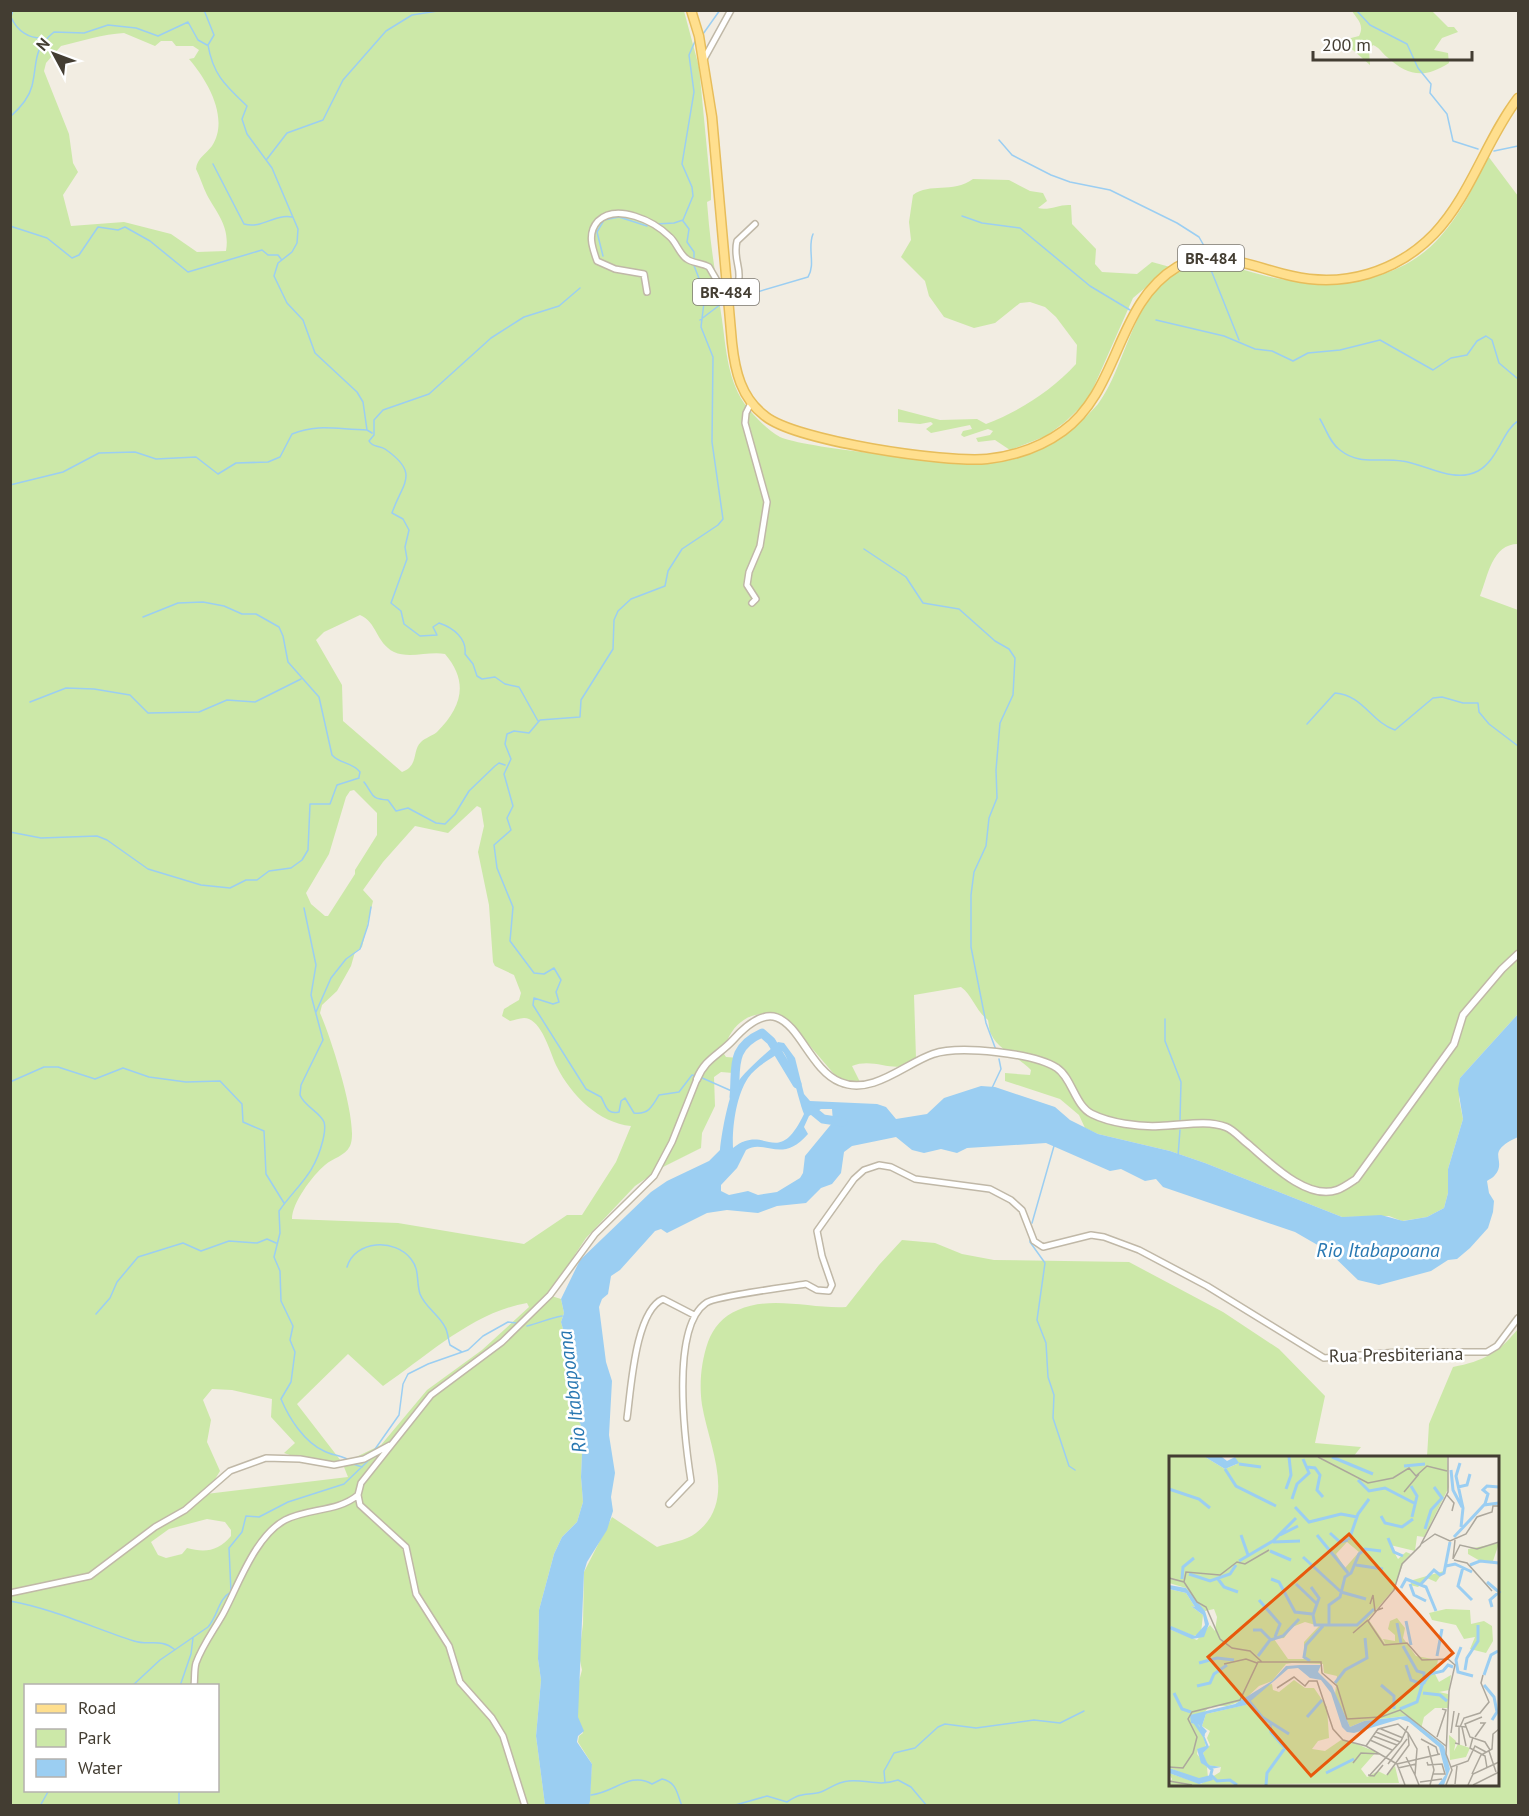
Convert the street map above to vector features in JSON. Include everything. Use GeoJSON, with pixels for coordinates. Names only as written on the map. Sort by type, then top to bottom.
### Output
{"type":"FeatureCollection","features":[{"type":"Feature","properties":{"kind":"main road","name":"BR-484"},"geometry":{"type":"LineString","coordinates":[[691,10],[704,59],[712,117],[735,368],[751,403],[774,423],[787,428],[868,447],[973,460],[1004,457],[1033,448],[1063,431],[1082,414],[1102,383],[1139,305],[1166,275],[1188,262],[1209,258],[1315,281],[1341,281],[1362,276],[1398,262],[1432,235],[1450,215],[1518,98]]}},
{"type":"Feature","properties":{"kind":"street"},"geometry":{"type":"LineString","coordinates":[[704,59],[730,10]]}},
{"type":"Feature","properties":{"kind":"street"},"geometry":{"type":"LineString","coordinates":[[647,292],[644,274],[615,269],[597,261],[591,236],[593,227],[601,219],[615,212],[625,213],[669,235],[687,260],[709,267],[727,298],[739,283],[741,274],[736,256],[737,241],[755,224]]}},
{"type":"Feature","properties":{"kind":"street"},"geometry":{"type":"LineString","coordinates":[[751,403],[746,413],[745,423],[767,502],[760,546],[749,572],[747,585],[756,599],[752,603]]}},
{"type":"Feature","properties":{"kind":"street"},"geometry":{"type":"LineString","coordinates":[[525,1806],[503,1736],[492,1718],[460,1682],[449,1646],[416,1594],[406,1548],[360,1504],[358,1496],[361,1483],[431,1395],[502,1342],[550,1295],[595,1234],[654,1176],[672,1142],[698,1076],[710,1058],[724,1048],[743,1027],[757,1018],[781,1019],[794,1030],[820,1066],[840,1083],[864,1084],[897,1073],[932,1054],[955,1049],[1035,1059],[1059,1069],[1090,1114],[1110,1120],[1157,1126],[1207,1123],[1228,1127],[1281,1172],[1321,1192],[1336,1191],[1356,1179],[1454,1044],[1462,1015],[1518,954]]}},
{"type":"Feature","properties":{"kind":"street","name":"Rua Presbiteriana"},"geometry":{"type":"LineString","coordinates":[[694,1315],[708,1301],[806,1284],[825,1292],[829,1291],[832,1285],[817,1231],[854,1179],[864,1170],[879,1165],[891,1167],[915,1179],[990,1189],[1011,1200],[1022,1210],[1034,1241],[1040,1246],[1053,1246],[1077,1237],[1104,1237],[1139,1251],[1208,1286],[1324,1358],[1398,1352],[1487,1352],[1497,1346],[1518,1318]]}},
{"type":"Feature","properties":{"kind":"street"},"geometry":{"type":"LineString","coordinates":[[627,1418],[639,1339],[650,1310],[663,1299],[694,1315],[685,1342],[682,1422],[691,1481],[669,1504]]}},
{"type":"Feature","properties":{"kind":"street"},"geometry":{"type":"LineString","coordinates":[[10,1593],[90,1576],[155,1527],[185,1510],[230,1471],[266,1458],[300,1459],[333,1465],[364,1459],[391,1444]]}},
{"type":"Feature","properties":{"kind":"street"},"geometry":{"type":"LineString","coordinates":[[195,1684],[197,1660],[236,1590],[244,1566],[261,1544],[283,1521],[344,1504],[358,1496]]}},
{"type":"Feature","properties":{"kind":"green space"},"geometry":{"type":"Polygon","coordinates":[[[11,11],[684,11],[699,67],[711,191],[711,200],[707,202],[710,236],[728,360],[738,393],[756,417],[780,437],[822,447],[891,455],[988,462],[1005,461],[1047,446],[1073,428],[1098,404],[1108,389],[1131,333],[1150,298],[1161,284],[1176,273],[1187,268],[1210,264],[1312,283],[1336,283],[1382,275],[1403,266],[1423,253],[1440,237],[1461,209],[1488,156],[1518,196],[1518,544],[1509,545],[1497,555],[1480,596],[1518,610],[1518,1014],[1460,1078],[1459,1099],[1463,1119],[1448,1169],[1448,1193],[1444,1208],[1427,1217],[1402,1221],[1389,1216],[1342,1217],[1170,1151],[1098,1134],[1085,1128],[1079,1115],[1060,1099],[1005,1081],[1005,1073],[1030,1075],[1031,1070],[995,1040],[990,1033],[988,1020],[961,987],[914,995],[916,1058],[909,1064],[895,1067],[870,1063],[852,1066],[861,1084],[840,1081],[786,1018],[760,1014],[744,1020],[732,1032],[724,1054],[726,1057],[740,1058],[733,1073],[721,1072],[714,1077],[715,1106],[702,1133],[701,1148],[663,1167],[635,1186],[586,1238],[548,1295],[561,1299],[564,1313],[561,1322],[566,1340],[564,1353],[570,1394],[574,1398],[576,1414],[583,1430],[581,1477],[583,1502],[577,1522],[562,1537],[554,1554],[539,1610],[538,1659],[541,1680],[536,1736],[545,1805],[11,1806],[11,11]],[[124,33],[61,46],[46,63],[44,71],[69,134],[73,163],[78,172],[63,195],[71,226],[124,222],[171,234],[197,252],[226,251],[225,228],[196,169],[200,159],[212,146],[219,124],[209,88],[189,59],[194,58],[199,50],[193,46],[176,46],[172,41],[161,41],[155,46],[124,33]],[[360,615],[324,632],[316,640],[342,685],[343,721],[402,772],[411,766],[418,745],[446,723],[457,704],[460,684],[453,664],[445,654],[406,655],[394,652],[383,643],[370,622],[360,615]],[[354,790],[350,791],[346,797],[329,854],[306,893],[311,904],[325,916],[328,916],[355,874],[355,870],[377,835],[377,813],[354,790]],[[477,806],[448,833],[415,826],[383,862],[363,890],[373,901],[362,947],[355,952],[351,966],[337,991],[322,1005],[320,1013],[348,1101],[352,1135],[350,1146],[314,1176],[295,1205],[292,1219],[398,1223],[524,1244],[567,1215],[582,1215],[616,1162],[631,1126],[619,1124],[597,1113],[578,1097],[557,1067],[543,1034],[534,1022],[524,1018],[510,1021],[502,1016],[504,1009],[519,1000],[521,993],[514,975],[495,966],[493,962],[489,905],[478,852],[484,826],[481,808],[477,806]],[[527,1303],[507,1308],[469,1325],[383,1386],[348,1354],[297,1404],[341,1461],[352,1459],[381,1445],[427,1390],[482,1350],[529,1307],[527,1303]],[[212,1389],[203,1400],[211,1420],[207,1442],[220,1471],[206,1494],[348,1477],[344,1467],[311,1462],[284,1453],[295,1443],[271,1417],[272,1399],[232,1390],[212,1389]],[[207,1519],[169,1529],[151,1542],[158,1555],[166,1558],[182,1554],[187,1548],[211,1550],[217,1548],[231,1536],[231,1530],[225,1522],[207,1519]]]}},
{"type":"Feature","properties":{"kind":"green space"},"geometry":{"type":"Polygon","coordinates":[[[1352,11],[1432,11],[1448,27],[1454,27],[1458,32],[1442,38],[1434,50],[1448,53],[1449,63],[1432,71],[1416,73],[1402,68],[1373,45],[1369,50],[1370,65],[1345,43],[1347,39],[1359,36],[1361,32],[1360,22],[1352,11]]]}},
{"type":"Feature","properties":{"kind":"green space"},"geometry":{"type":"Polygon","coordinates":[[[973,179],[1009,180],[1030,191],[1043,193],[1047,201],[1038,208],[1071,205],[1072,224],[1096,249],[1095,264],[1102,272],[1137,274],[1152,262],[1170,267],[1133,298],[1088,400],[1046,436],[1010,450],[995,440],[978,442],[976,438],[990,435],[993,431],[988,429],[964,437],[961,435],[963,431],[972,429],[970,425],[931,433],[926,429],[933,424],[931,422],[920,424],[898,422],[898,409],[940,420],[977,419],[986,424],[1034,399],[1076,364],[1077,345],[1056,317],[1045,307],[1030,302],[1020,303],[995,323],[974,328],[944,317],[929,296],[925,281],[901,257],[911,240],[909,222],[913,195],[927,189],[957,186],[973,179]]]}},
{"type":"Feature","properties":{"kind":"green space"},"geometry":{"type":"Polygon","coordinates":[[[902,1240],[935,1243],[962,1254],[994,1260],[1129,1262],[1223,1312],[1279,1349],[1325,1396],[1315,1443],[1361,1447],[1354,1456],[1169,1456],[1169,1786],[1499,1786],[1499,1456],[1427,1456],[1429,1424],[1453,1367],[1490,1355],[1518,1329],[1518,1805],[589,1805],[592,1764],[578,1742],[579,1736],[583,1733],[578,1721],[578,1685],[582,1670],[579,1656],[583,1624],[584,1572],[612,1517],[657,1547],[682,1540],[696,1533],[709,1520],[716,1505],[718,1490],[714,1456],[702,1405],[701,1382],[702,1365],[708,1342],[719,1323],[738,1310],[764,1303],[846,1307],[902,1240]]]}},
{"type":"Feature","properties":{"kind":"water","name":"Rio Itabapoana"},"geometry":{"type":"Polygon","coordinates":[[[1518,1014],[1518,1137],[1501,1147],[1498,1169],[1487,1181],[1489,1193],[1494,1201],[1488,1228],[1457,1259],[1448,1260],[1431,1271],[1379,1285],[1358,1280],[1328,1251],[1295,1232],[1163,1187],[1156,1179],[1145,1181],[1121,1169],[1110,1171],[1046,1143],[967,1148],[957,1153],[941,1149],[924,1153],[912,1150],[896,1137],[852,1146],[844,1152],[841,1173],[832,1184],[821,1188],[806,1203],[777,1206],[758,1213],[727,1210],[707,1213],[667,1233],[661,1229],[655,1231],[620,1270],[611,1276],[608,1294],[602,1299],[599,1307],[606,1362],[612,1381],[609,1435],[615,1473],[611,1497],[613,1511],[607,1530],[587,1562],[584,1572],[578,1717],[584,1731],[578,1736],[577,1742],[592,1764],[590,1801],[589,1805],[545,1805],[536,1736],[541,1680],[538,1659],[539,1610],[554,1554],[562,1537],[577,1522],[583,1502],[581,1477],[583,1430],[576,1414],[574,1398],[570,1394],[564,1353],[566,1340],[561,1322],[564,1313],[561,1299],[580,1260],[651,1192],[667,1181],[709,1161],[720,1150],[732,1091],[750,1068],[778,1042],[784,1043],[795,1058],[804,1094],[810,1101],[877,1104],[886,1107],[896,1119],[927,1114],[944,1098],[981,1086],[995,1087],[1055,1107],[1070,1120],[1098,1134],[1170,1151],[1342,1217],[1381,1215],[1403,1221],[1427,1217],[1444,1208],[1448,1193],[1448,1169],[1463,1119],[1458,1089],[1460,1078],[1518,1014]],[[782,1051],[755,1070],[744,1085],[736,1112],[733,1148],[744,1141],[778,1143],[795,1130],[804,1114],[788,1061],[782,1051]],[[821,1109],[809,1116],[804,1127],[808,1134],[790,1148],[782,1150],[753,1147],[746,1150],[737,1168],[721,1185],[721,1191],[729,1195],[748,1191],[758,1195],[777,1192],[800,1178],[803,1173],[805,1156],[833,1122],[832,1109],[821,1109]]]}},
{"type":"Feature","properties":{"kind":"waterway"},"geometry":{"type":"LineString","coordinates":[[13,10],[11,17],[20,30],[33,37],[44,38]]}},
{"type":"Feature","properties":{"kind":"waterway"},"geometry":{"type":"LineString","coordinates":[[204,10],[214,35],[208,45]]}},
{"type":"Feature","properties":{"kind":"waterway"},"geometry":{"type":"LineString","coordinates":[[267,159],[287,133],[323,120],[343,80],[386,31],[412,15],[444,10]]}},
{"type":"Feature","properties":{"kind":"waterway"},"geometry":{"type":"LineString","coordinates":[[703,34],[720,10]]}},
{"type":"Feature","properties":{"kind":"waterway"},"geometry":{"type":"LineString","coordinates":[[1356,10],[1370,25],[1407,44],[1418,68],[1431,84],[1430,93],[1447,114],[1453,141],[1478,149]]}},
{"type":"Feature","properties":{"kind":"waterway"},"geometry":{"type":"LineString","coordinates":[[10,117],[29,95],[39,50],[54,32],[84,33],[108,25],[136,28],[158,36],[188,22],[198,40],[207,45]]}},
{"type":"Feature","properties":{"kind":"waterway"},"geometry":{"type":"LineString","coordinates":[[656,224],[683,220],[693,196],[692,187],[682,164],[694,92],[689,55],[696,39]]}},
{"type":"Feature","properties":{"kind":"waterway"},"geometry":{"type":"LineString","coordinates":[[208,45],[217,72],[247,106],[242,119],[247,134],[272,168],[298,229],[297,243],[292,252],[278,263],[274,276],[287,303],[303,320],[315,353],[357,392],[363,402],[367,430]]}},
{"type":"Feature","properties":{"kind":"waterway"},"geometry":{"type":"LineString","coordinates":[[999,140],[1012,155],[1051,175],[1070,182],[1110,190],[1177,223],[1199,237],[1208,253]]}},
{"type":"Feature","properties":{"kind":"waterway"},"geometry":{"type":"LineString","coordinates":[[1494,151],[1518,146]]}},
{"type":"Feature","properties":{"kind":"waterway"},"geometry":{"type":"LineString","coordinates":[[213,164],[244,224],[257,225],[279,218],[292,217]]}},
{"type":"Feature","properties":{"kind":"waterway"},"geometry":{"type":"LineString","coordinates":[[962,216],[982,223],[1020,228],[1090,286],[1130,310]]}},
{"type":"Feature","properties":{"kind":"waterway"},"geometry":{"type":"LineString","coordinates":[[603,256],[597,232],[604,220],[619,217],[647,226]]}},
{"type":"Feature","properties":{"kind":"waterway"},"geometry":{"type":"LineString","coordinates":[[683,221],[689,229],[687,242],[694,252],[694,259]]}},
{"type":"Feature","properties":{"kind":"waterway"},"geometry":{"type":"LineString","coordinates":[[10,226],[47,238],[72,258],[79,255],[98,227],[118,230],[125,227],[150,241],[188,272],[262,250],[268,255],[278,255],[281,259]]}},
{"type":"Feature","properties":{"kind":"waterway"},"geometry":{"type":"LineString","coordinates":[[733,299],[808,277],[811,267],[813,234]]}},
{"type":"Feature","properties":{"kind":"waterway"},"geometry":{"type":"LineString","coordinates":[[693,263],[705,294],[701,327],[713,357],[712,442],[723,519],[718,525],[682,549],[668,571],[665,586],[631,599],[618,611],[614,620],[613,649],[581,700],[580,717],[540,720],[529,733],[514,731],[507,734],[505,744],[511,759],[504,774],[513,806],[507,818],[511,830],[494,845],[497,868],[513,907],[510,941],[534,973],[544,974],[554,968],[561,980],[556,992],[559,1002],[553,1004],[534,998],[533,1005],[586,1089],[601,1097],[611,1112],[619,1112],[621,1101],[625,1098],[634,1113],[643,1113],[649,1109],[659,1095],[679,1092],[692,1075],[696,1076]]}},
{"type":"Feature","properties":{"kind":"waterway"},"geometry":{"type":"LineString","coordinates":[[1211,270],[1239,340]]}},
{"type":"Feature","properties":{"kind":"waterway"},"geometry":{"type":"LineString","coordinates":[[538,721],[519,687],[505,684],[495,677],[482,679],[477,676],[473,664],[465,654],[462,639],[454,631],[439,623],[433,627],[437,635],[420,636],[404,624],[401,611],[391,603],[407,559],[405,547],[409,530],[403,519],[392,513],[404,486],[406,472],[396,458],[369,441],[374,435],[374,420],[383,410],[429,394],[491,338],[524,317],[559,306],[580,288]]}},
{"type":"Feature","properties":{"kind":"waterway"},"geometry":{"type":"LineString","coordinates":[[700,320],[721,304]]}},
{"type":"Feature","properties":{"kind":"waterway"},"geometry":{"type":"LineString","coordinates":[[1156,320],[1224,336],[1255,349],[1272,351],[1293,361],[1308,353],[1340,350],[1380,340],[1433,370],[1451,358],[1467,355],[1477,341],[1486,336],[1492,340],[1499,363],[1518,379]]}},
{"type":"Feature","properties":{"kind":"waterway"},"geometry":{"type":"LineString","coordinates":[[1320,419],[1331,440],[1347,455],[1370,460],[1402,461],[1459,475],[1478,471],[1485,466],[1508,431],[1518,421]]}},
{"type":"Feature","properties":{"kind":"waterway"},"geometry":{"type":"LineString","coordinates":[[10,485],[63,472],[99,453],[135,452],[156,459],[196,457],[218,474],[236,463],[268,462],[280,457],[292,434],[302,431],[329,428],[367,430],[372,433]]}},
{"type":"Feature","properties":{"kind":"waterway"},"geometry":{"type":"LineString","coordinates":[[864,549],[906,577],[923,603],[959,609],[995,641],[1009,649],[1015,658],[1013,695],[1000,723],[996,770],[997,798],[989,818],[986,846],[974,872],[971,895],[971,947],[986,1023],[996,1050]]}},
{"type":"Feature","properties":{"kind":"waterway"},"geometry":{"type":"LineString","coordinates":[[143,617],[178,603],[203,602],[224,606],[242,614],[256,614],[279,627],[288,662],[319,697],[332,755],[357,769],[360,772],[359,777]]}},
{"type":"Feature","properties":{"kind":"waterway"},"geometry":{"type":"LineString","coordinates":[[30,702],[66,688],[94,689],[130,695],[148,713],[199,712],[227,700],[255,702],[301,679]]}},
{"type":"Feature","properties":{"kind":"waterway"},"geometry":{"type":"LineString","coordinates":[[1307,724],[1335,693],[1353,698],[1379,721],[1395,730],[1433,698],[1442,697],[1463,703],[1478,703],[1479,712],[1489,724],[1518,746]]}},
{"type":"Feature","properties":{"kind":"waterway"},"geometry":{"type":"LineString","coordinates":[[364,782],[373,796],[388,800],[396,811],[408,808],[436,823],[445,824],[455,814],[469,791],[499,763],[505,765]]}},
{"type":"Feature","properties":{"kind":"waterway"},"geometry":{"type":"LineString","coordinates":[[10,832],[41,838],[97,836],[107,840],[148,869],[201,885],[230,888],[246,880],[257,880],[269,871],[291,868],[302,860],[308,850],[310,804],[330,804],[337,785],[359,778]]}},
{"type":"Feature","properties":{"kind":"waterway"},"geometry":{"type":"LineString","coordinates":[[316,1012],[331,978],[346,959],[360,949],[371,907]]}},
{"type":"Feature","properties":{"kind":"waterway"},"geometry":{"type":"LineString","coordinates":[[304,908],[316,965],[311,995],[323,1040],[301,1085],[300,1095],[322,1118],[325,1129],[319,1152],[310,1171],[279,1211],[280,1233],[274,1257],[280,1271],[281,1301],[293,1326],[290,1340],[295,1352],[291,1382],[281,1399],[288,1414],[310,1442],[327,1452],[347,1459]]}},
{"type":"Feature","properties":{"kind":"waterway"},"geometry":{"type":"LineString","coordinates":[[1165,1019],[1165,1041],[1181,1082],[1180,1120]]}},
{"type":"Feature","properties":{"kind":"waterway","name":"Rio Itabapoana"},"geometry":{"type":"LineString","coordinates":[[734,1097],[735,1068],[739,1052],[751,1039],[762,1033],[771,1041],[797,1084]]}},
{"type":"Feature","properties":{"kind":"waterway"},"geometry":{"type":"LineString","coordinates":[[992,1088],[1001,1069],[999,1059]]}},
{"type":"Feature","properties":{"kind":"waterway"},"geometry":{"type":"LineString","coordinates":[[10,1082],[44,1067],[58,1067],[95,1079],[123,1068],[149,1077],[186,1082],[220,1081],[242,1104],[243,1122],[264,1131],[266,1174],[284,1203]]}},
{"type":"Feature","properties":{"kind":"waterway"},"geometry":{"type":"LineString","coordinates":[[700,1077],[734,1092]]}},
{"type":"Feature","properties":{"kind":"waterway","name":"Rio Itabapoana"},"geometry":{"type":"LineString","coordinates":[[806,1105],[823,1119],[843,1122]]}},
{"type":"Feature","properties":{"kind":"waterway"},"geometry":{"type":"LineString","coordinates":[[1178,1156],[1180,1130]]}},
{"type":"Feature","properties":{"kind":"waterway"},"geometry":{"type":"LineString","coordinates":[[1032,1223],[1054,1146]]}},
{"type":"Feature","properties":{"kind":"waterway"},"geometry":{"type":"LineString","coordinates":[[1030,1236],[1030,1242],[1045,1263],[1037,1320],[1046,1343],[1048,1377],[1054,1395],[1053,1418],[1069,1466],[1075,1470]]}},
{"type":"Feature","properties":{"kind":"waterway"},"geometry":{"type":"LineString","coordinates":[[96,1314],[110,1298],[117,1282],[138,1257],[183,1243],[201,1251],[229,1241],[257,1243],[267,1239],[276,1243]]}},
{"type":"Feature","properties":{"kind":"waterway"},"geometry":{"type":"LineString","coordinates":[[347,1267],[351,1258],[358,1251],[367,1247],[386,1245],[404,1252],[416,1267],[422,1299],[445,1327],[450,1345],[462,1352]]}},
{"type":"Feature","properties":{"kind":"waterway"},"geometry":{"type":"LineString","coordinates":[[527,1326],[562,1316]]}},
{"type":"Feature","properties":{"kind":"waterway"},"geometry":{"type":"LineString","coordinates":[[373,1452],[399,1415],[403,1384],[408,1374],[428,1364],[468,1350],[483,1336],[508,1322],[516,1323]]}},
{"type":"Feature","properties":{"kind":"waterway"},"geometry":{"type":"LineString","coordinates":[[134,1684],[160,1660],[211,1623],[223,1599],[231,1592],[229,1548],[242,1532],[246,1516],[259,1517],[288,1502],[344,1484],[370,1459]]}},
{"type":"Feature","properties":{"kind":"waterway"},"geometry":{"type":"LineString","coordinates":[[353,1464],[362,1467]]}},
{"type":"Feature","properties":{"kind":"waterway"},"geometry":{"type":"LineString","coordinates":[[10,1601],[58,1614],[134,1641],[160,1643],[174,1649]]}},
{"type":"Feature","properties":{"kind":"waterway"},"geometry":{"type":"LineString","coordinates":[[181,1684],[191,1654],[193,1638]]}},
{"type":"Feature","properties":{"kind":"waterway"},"geometry":{"type":"LineString","coordinates":[[885,1782],[884,1771],[894,1753],[915,1748],[938,1727],[945,1724],[976,1728],[1034,1720],[1060,1723],[1084,1711]]}},
{"type":"Feature","properties":{"kind":"waterway"},"geometry":{"type":"LineString","coordinates":[[591,1795],[629,1781],[644,1781],[652,1784],[662,1779],[674,1786],[682,1806]]}},
{"type":"Feature","properties":{"kind":"waterway"},"geometry":{"type":"LineString","coordinates":[[732,1806],[767,1796],[787,1802],[848,1781],[884,1783],[898,1780],[911,1787],[927,1806]]}},
{"type":"Feature","properties":{"kind":"waterway"},"geometry":{"type":"LineString","coordinates":[[40,1806],[48,1792]]}},
{"type":"Feature","properties":{"kind":"waterway"},"geometry":{"type":"LineString","coordinates":[[179,1792],[179,1806]]}}]}
